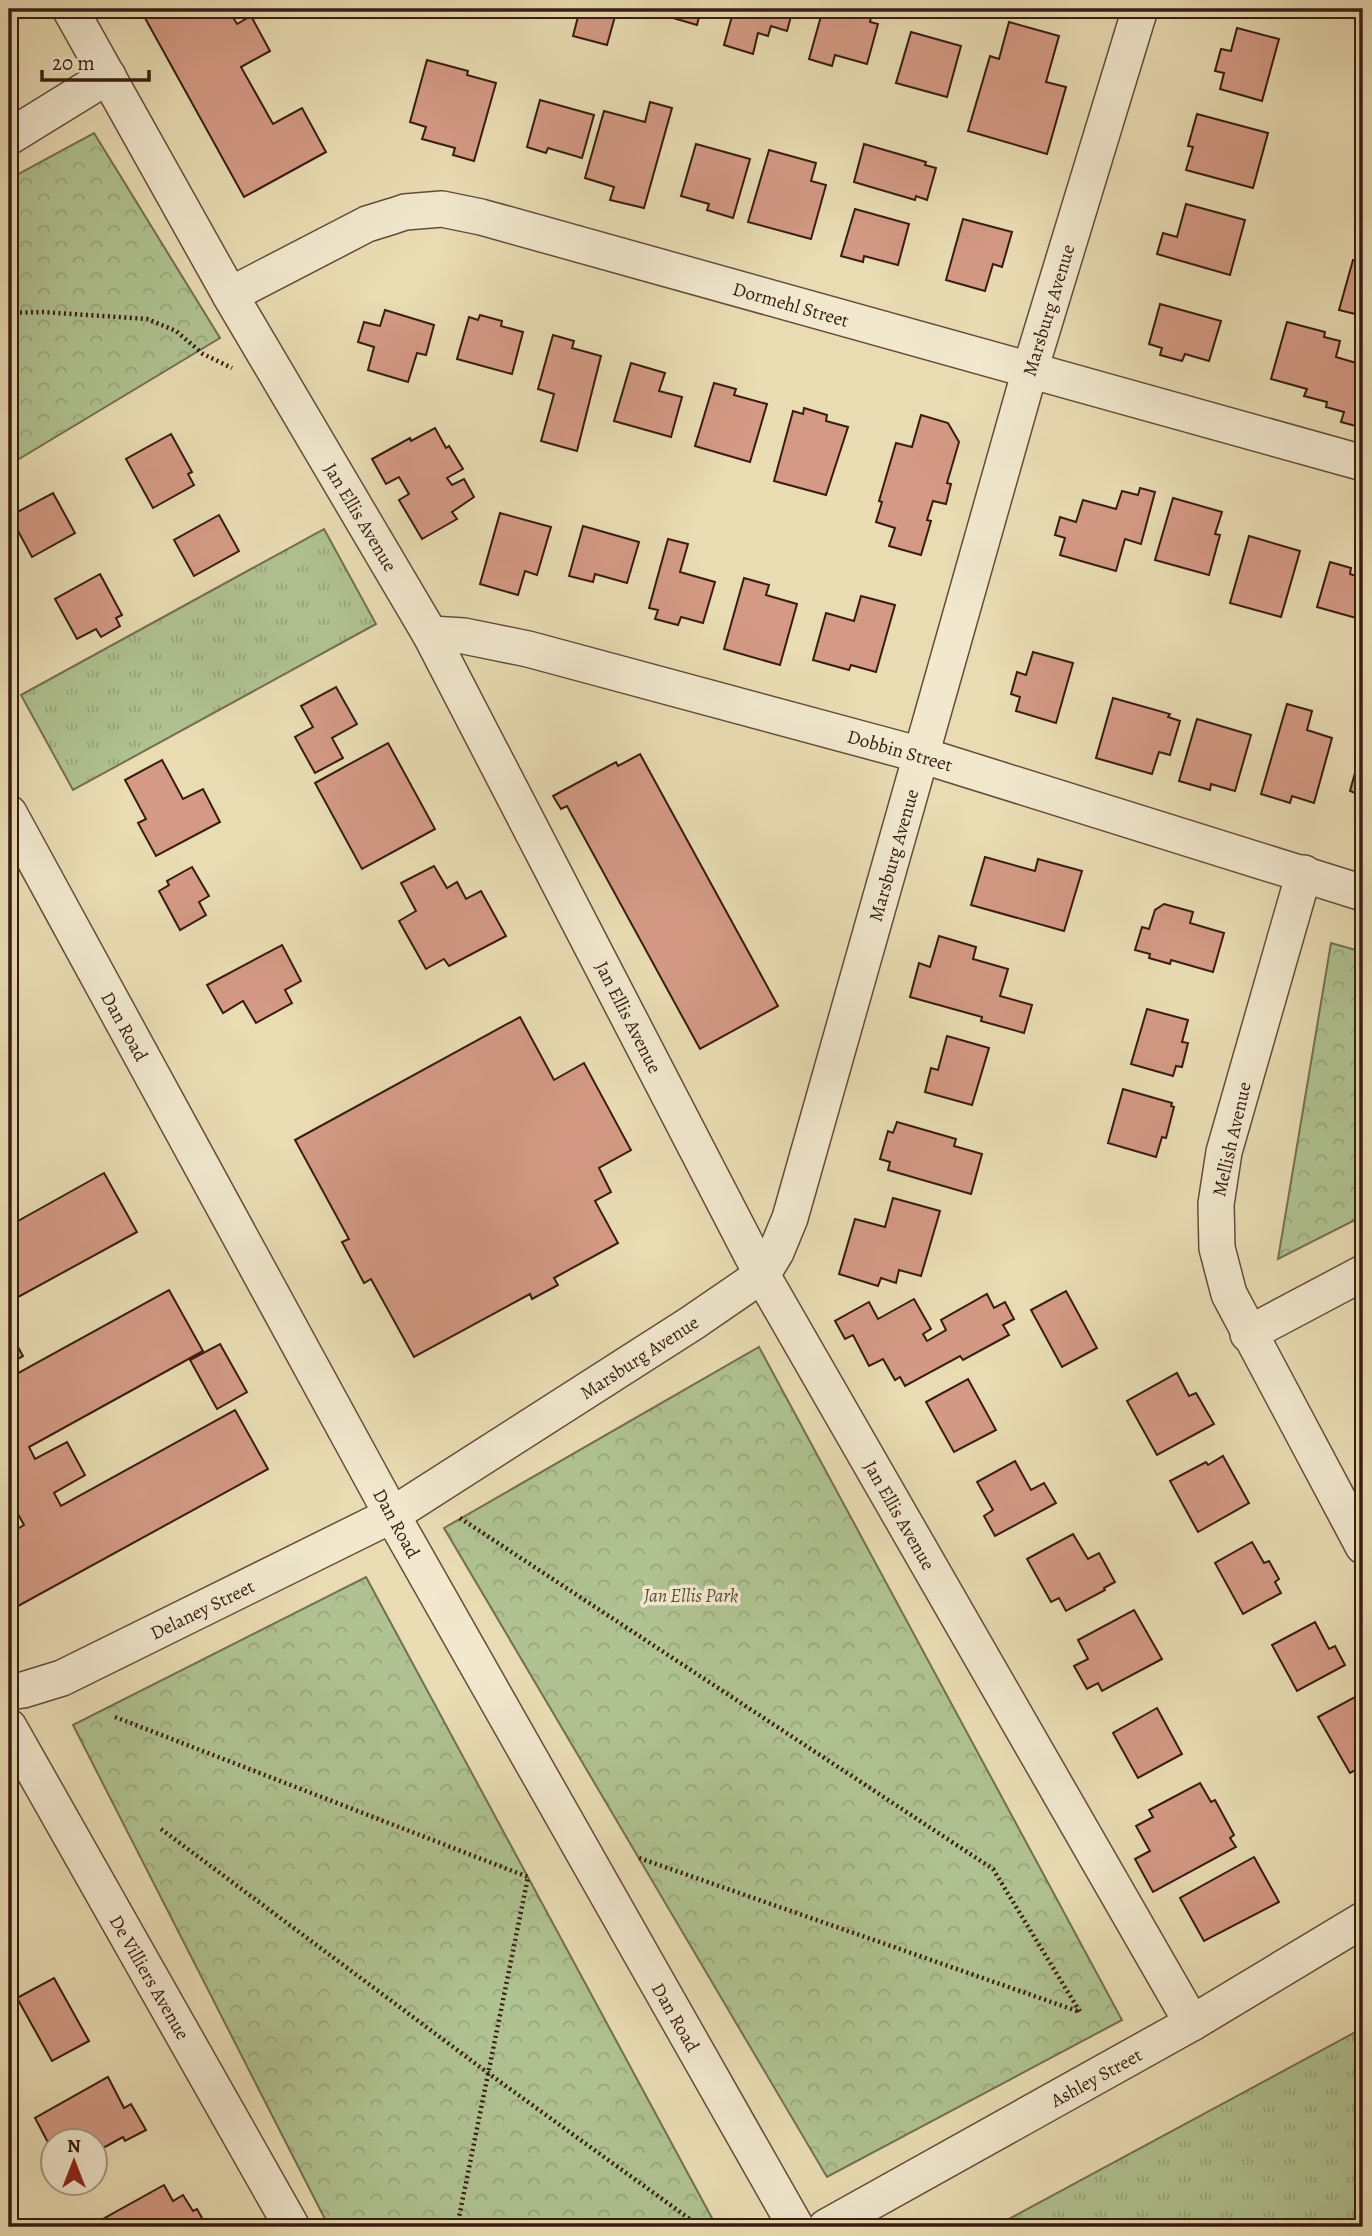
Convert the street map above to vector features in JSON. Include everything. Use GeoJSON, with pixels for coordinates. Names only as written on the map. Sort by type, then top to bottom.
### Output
{"type":"FeatureCollection","features":[{"type":"Feature","properties":{"kind":"street","name":"Jan Ellis Avenue"},"geometry":{"type":"LineString","coordinates":[[70,9],[229,295],[430,634],[762,1275],[1192,2023]]}},
{"type":"Feature","properties":{"kind":"street","name":"Marsburg Avenue"},"geometry":{"type":"LineString","coordinates":[[392,1515],[692,1323],[762,1275],[776,1252],[790,1218],[1030,370],[1140,9]]}},
{"type":"Feature","properties":{"kind":"street"},"geometry":{"type":"LineString","coordinates":[[9,137],[108,76]]}},
{"type":"Feature","properties":{"kind":"street","name":"Dormehl Street"},"geometry":{"type":"LineString","coordinates":[[229,295],[367,225],[405,212],[442,209],[494,221],[1363,463]]}},
{"type":"Feature","properties":{"kind":"street","name":"Dobbin Street"},"geometry":{"type":"LineString","coordinates":[[430,634],[464,636],[528,649],[921,755],[1363,893]]}},
{"type":"Feature","properties":{"kind":"street","name":"Dan Road"},"geometry":{"type":"LineString","coordinates":[[9,813],[392,1515],[796,2227]]}},
{"type":"Feature","properties":{"kind":"street","name":"Mellish Avenue"},"geometry":{"type":"LineString","coordinates":[[1304,873],[1224,1152],[1216,1204],[1217,1248],[1229,1294],[1248,1334],[1363,1546]]}},
{"type":"Feature","properties":{"kind":"street"},"geometry":{"type":"LineString","coordinates":[[1248,1334],[1363,1273]]}},
{"type":"Feature","properties":{"kind":"street","name":"Delaney Street"},"geometry":{"type":"LineString","coordinates":[[9,1692],[62,1678],[392,1515]]}},
{"type":"Feature","properties":{"kind":"street","name":"De Villiers Avenue"},"geometry":{"type":"LineString","coordinates":[[9,1727],[292,2227]]}},
{"type":"Feature","properties":{"kind":"street","name":"Ashley Street"},"geometry":{"type":"LineString","coordinates":[[826,2227],[1192,2023],[1363,1920]]}},
{"type":"Feature","properties":{"kind":"path"},"geometry":{"type":"LineString","coordinates":[[9,313],[43,312],[147,319],[176,331],[203,354],[248,378],[281,382]]}},
{"type":"Feature","properties":{"kind":"path"},"geometry":{"type":"LineString","coordinates":[[460,1518],[993,1869],[1080,2012],[639,1858]]}},
{"type":"Feature","properties":{"kind":"path"},"geometry":{"type":"LineString","coordinates":[[115,1717],[528,1878],[457,2227]]}},
{"type":"Feature","properties":{"kind":"path"},"geometry":{"type":"LineString","coordinates":[[161,1829],[488,2073],[698,2225]]}},
{"type":"Feature","properties":{"kind":"green space"},"geometry":{"type":"Polygon","coordinates":[[[94,133],[220,338],[9,465],[9,179],[94,133]]]}},
{"type":"Feature","properties":{"kind":"green space"},"geometry":{"type":"Polygon","coordinates":[[[324,529],[376,624],[73,790],[21,695],[324,529]]]}},
{"type":"Feature","properties":{"kind":"green space"},"geometry":{"type":"Polygon","coordinates":[[[1331,943],[1363,952],[1363,1216],[1278,1259],[1331,943]]]}},
{"type":"Feature","properties":{"kind":"green space","name":"Jan Ellis Park"},"geometry":{"type":"Polygon","coordinates":[[[759,1347],[1122,2020],[827,2177],[444,1528],[759,1347]]]}},
{"type":"Feature","properties":{"kind":"green space"},"geometry":{"type":"Polygon","coordinates":[[[366,1577],[713,2220],[703,2227],[329,2227],[73,1725],[366,1577]]]}},
{"type":"Feature","properties":{"kind":"green space"},"geometry":{"type":"Polygon","coordinates":[[[1363,2028],[1363,2227],[994,2227],[1363,2028]]]}},
{"type":"Feature","properties":{"kind":"building"},"geometry":{"type":"Polygon","coordinates":[[[140,9],[228,9],[237,24],[251,16],[270,51],[241,67],[273,124],[302,108],[326,152],[244,197],[140,9]]]}},
{"type":"Feature","properties":{"kind":"building"},"geometry":{"type":"Polygon","coordinates":[[[580,9],[617,9],[607,45],[573,36],[580,9]]]}},
{"type":"Feature","properties":{"kind":"building"},"geometry":{"type":"Polygon","coordinates":[[[649,9],[701,9],[697,25],[649,9]]]}},
{"type":"Feature","properties":{"kind":"building"},"geometry":{"type":"Polygon","coordinates":[[[734,9],[793,9],[787,31],[771,26],[768,36],[758,33],[753,54],[724,45],[734,9]]]}},
{"type":"Feature","properties":{"kind":"building"},"geometry":{"type":"Polygon","coordinates":[[[823,9],[873,9],[870,22],[878,24],[867,64],[835,55],[832,66],[809,59],[823,9]]]}},
{"type":"Feature","properties":{"kind":"building"},"geometry":{"type":"Polygon","coordinates":[[[1009,22],[1059,36],[1046,82],[1066,87],[1047,154],[968,131],[990,56],[999,59],[1009,22]]]}},
{"type":"Feature","properties":{"kind":"building"},"geometry":{"type":"Polygon","coordinates":[[[1237,28],[1279,39],[1262,101],[1220,89],[1224,73],[1215,71],[1221,49],[1231,51],[1237,28]]]}},
{"type":"Feature","properties":{"kind":"building"},"geometry":{"type":"Polygon","coordinates":[[[911,32],[961,46],[947,97],[896,83],[911,32]]]}},
{"type":"Feature","properties":{"kind":"building"},"geometry":{"type":"Polygon","coordinates":[[[427,60],[468,71],[467,75],[496,83],[474,161],[453,155],[455,148],[422,139],[426,127],[410,122],[427,60]]]}},
{"type":"Feature","properties":{"kind":"building"},"geometry":{"type":"Polygon","coordinates":[[[540,100],[594,115],[582,158],[548,148],[546,153],[527,147],[540,100]]]}},
{"type":"Feature","properties":{"kind":"building"},"geometry":{"type":"Polygon","coordinates":[[[650,102],[672,108],[644,208],[610,200],[614,187],[585,178],[604,111],[645,122],[650,102]]]}},
{"type":"Feature","properties":{"kind":"building"},"geometry":{"type":"Polygon","coordinates":[[[1197,114],[1268,133],[1253,188],[1186,170],[1193,147],[1188,146],[1197,114]]]}},
{"type":"Feature","properties":{"kind":"building"},"geometry":{"type":"Polygon","coordinates":[[[696,144],[750,159],[733,218],[707,210],[709,204],[681,196],[696,144]]]}},
{"type":"Feature","properties":{"kind":"building"},"geometry":{"type":"Polygon","coordinates":[[[864,144],[926,162],[925,165],[936,168],[927,200],[916,196],[915,200],[854,182],[864,144]]]}},
{"type":"Feature","properties":{"kind":"building"},"geometry":{"type":"Polygon","coordinates":[[[769,150],[816,163],[811,181],[826,185],[811,239],[748,222],[769,150]]]}},
{"type":"Feature","properties":{"kind":"building"},"geometry":{"type":"Polygon","coordinates":[[[1186,204],[1245,220],[1230,275],[1157,254],[1163,233],[1177,237],[1186,204]]]}},
{"type":"Feature","properties":{"kind":"building"},"geometry":{"type":"Polygon","coordinates":[[[855,209],[909,224],[898,265],[864,256],[863,262],[841,256],[855,209]]]}},
{"type":"Feature","properties":{"kind":"building"},"geometry":{"type":"Polygon","coordinates":[[[963,219],[1012,232],[1002,267],[993,264],[985,291],[946,280],[963,219]]]}},
{"type":"Feature","properties":{"kind":"building"},"geometry":{"type":"Polygon","coordinates":[[[1353,260],[1363,263],[1363,316],[1339,310],[1353,260]]]}},
{"type":"Feature","properties":{"kind":"building"},"geometry":{"type":"Polygon","coordinates":[[[1160,304],[1221,321],[1209,361],[1185,354],[1182,361],[1160,355],[1162,348],[1149,344],[1160,304]]]}},
{"type":"Feature","properties":{"kind":"building"},"geometry":{"type":"Polygon","coordinates":[[[385,310],[434,325],[426,355],[417,353],[408,382],[368,370],[374,347],[358,342],[364,322],[380,326],[385,310]]]}},
{"type":"Feature","properties":{"kind":"building"},"geometry":{"type":"Polygon","coordinates":[[[480,315],[502,321],[501,326],[523,332],[512,374],[457,359],[469,317],[478,320],[480,315]]]}},
{"type":"Feature","properties":{"kind":"building"},"geometry":{"type":"Polygon","coordinates":[[[1287,322],[1325,332],[1324,337],[1340,341],[1336,357],[1363,365],[1363,428],[1341,422],[1344,412],[1326,407],[1327,402],[1304,396],[1307,389],[1271,379],[1287,322]]]}},
{"type":"Feature","properties":{"kind":"building"},"geometry":{"type":"Polygon","coordinates":[[[553,335],[574,341],[572,348],[601,356],[577,451],[541,441],[554,394],[538,389],[553,335]]]}},
{"type":"Feature","properties":{"kind":"building"},"geometry":{"type":"Polygon","coordinates":[[[631,363],[665,373],[659,391],[682,397],[671,437],[614,421],[631,363]]]}},
{"type":"Feature","properties":{"kind":"building"},"geometry":{"type":"Polygon","coordinates":[[[714,383],[736,389],[734,395],[767,404],[750,462],[695,446],[714,383]]]}},
{"type":"Feature","properties":{"kind":"building"},"geometry":{"type":"Polygon","coordinates":[[[804,408],[827,415],[826,421],[848,427],[826,495],[774,481],[793,411],[803,414],[804,408]]]}},
{"type":"Feature","properties":{"kind":"building"},"geometry":{"type":"Polygon","coordinates":[[[921,415],[948,423],[959,442],[947,483],[951,484],[946,504],[933,501],[927,520],[931,521],[921,555],[889,546],[895,528],[876,522],[882,502],[879,501],[896,443],[912,447],[921,415]]]}},
{"type":"Feature","properties":{"kind":"building"},"geometry":{"type":"Polygon","coordinates":[[[435,428],[446,448],[449,446],[463,469],[447,478],[452,485],[464,479],[474,497],[452,512],[457,519],[422,539],[399,500],[409,494],[399,477],[386,484],[372,459],[435,428]]]}},
{"type":"Feature","properties":{"kind":"building"},"geometry":{"type":"Polygon","coordinates":[[[171,434],[192,472],[188,474],[194,485],[153,508],[126,459],[171,434]]]}},
{"type":"Feature","properties":{"kind":"building"},"geometry":{"type":"Polygon","coordinates":[[[1140,488],[1155,492],[1141,544],[1125,539],[1116,571],[1060,555],[1065,538],[1055,535],[1060,517],[1076,522],[1083,500],[1116,509],[1122,491],[1138,495],[1140,488]]]}},
{"type":"Feature","properties":{"kind":"building"},"geometry":{"type":"Polygon","coordinates":[[[53,493],[75,533],[32,557],[10,516],[53,493]]]}},
{"type":"Feature","properties":{"kind":"building"},"geometry":{"type":"Polygon","coordinates":[[[1173,498],[1222,512],[1215,534],[1220,535],[1209,575],[1155,560],[1173,498]]]}},
{"type":"Feature","properties":{"kind":"building"},"geometry":{"type":"Polygon","coordinates":[[[500,513],[551,527],[537,575],[525,571],[518,595],[480,584],[500,513]]]}},
{"type":"Feature","properties":{"kind":"building"},"geometry":{"type":"Polygon","coordinates":[[[219,515],[239,551],[194,576],[174,540],[219,515]]]}},
{"type":"Feature","properties":{"kind":"building"},"geometry":{"type":"Polygon","coordinates":[[[583,526],[639,542],[627,583],[595,574],[593,582],[569,576],[583,526]]]}},
{"type":"Feature","properties":{"kind":"building"},"geometry":{"type":"Polygon","coordinates":[[[1249,536],[1300,551],[1281,617],[1230,603],[1249,536]]]}},
{"type":"Feature","properties":{"kind":"building"},"geometry":{"type":"Polygon","coordinates":[[[668,539],[688,544],[680,572],[715,582],[703,623],[681,617],[678,625],[655,619],[658,610],[649,608],[668,539]]]}},
{"type":"Feature","properties":{"kind":"building"},"geometry":{"type":"Polygon","coordinates":[[[1330,562],[1351,568],[1350,574],[1363,578],[1363,620],[1317,607],[1330,562]]]}},
{"type":"Feature","properties":{"kind":"building"},"geometry":{"type":"Polygon","coordinates":[[[100,574],[122,615],[116,618],[120,626],[101,637],[96,629],[77,639],[55,599],[100,574]]]}},
{"type":"Feature","properties":{"kind":"building"},"geometry":{"type":"Polygon","coordinates":[[[744,578],[769,585],[766,595],[797,604],[780,665],[724,649],[744,578]]]}},
{"type":"Feature","properties":{"kind":"building"},"geometry":{"type":"Polygon","coordinates":[[[861,596],[895,605],[876,672],[851,665],[849,670],[813,660],[826,613],[854,621],[861,596]]]}},
{"type":"Feature","properties":{"kind":"building"},"geometry":{"type":"Polygon","coordinates":[[[1033,652],[1073,663],[1056,723],[1016,711],[1020,697],[1011,694],[1017,672],[1026,675],[1033,652]]]}},
{"type":"Feature","properties":{"kind":"building"},"geometry":{"type":"Polygon","coordinates":[[[336,687],[357,724],[332,738],[343,758],[315,773],[295,737],[313,727],[301,706],[336,687]]]}},
{"type":"Feature","properties":{"kind":"building"},"geometry":{"type":"Polygon","coordinates":[[[1113,698],[1170,714],[1168,717],[1180,721],[1170,755],[1159,752],[1152,774],[1096,758],[1113,698]]]}},
{"type":"Feature","properties":{"kind":"building"},"geometry":{"type":"Polygon","coordinates":[[[1287,704],[1312,711],[1307,730],[1332,738],[1314,803],[1292,796],[1290,803],[1261,794],[1287,704]]]}},
{"type":"Feature","properties":{"kind":"building"},"geometry":{"type":"Polygon","coordinates":[[[1197,719],[1251,735],[1235,791],[1211,784],[1210,790],[1179,781],[1197,719]]]}},
{"type":"Feature","properties":{"kind":"building"},"geometry":{"type":"Polygon","coordinates":[[[388,743],[435,829],[362,869],[315,783],[388,743]]]}},
{"type":"Feature","properties":{"kind":"building"},"geometry":{"type":"Polygon","coordinates":[[[1361,751],[1363,807],[1357,805],[1360,795],[1350,791],[1361,751]]]}},
{"type":"Feature","properties":{"kind":"building"},"geometry":{"type":"Polygon","coordinates":[[[640,754],[778,1006],[700,1049],[567,806],[561,809],[553,796],[616,762],[618,766],[640,754]]]}},
{"type":"Feature","properties":{"kind":"building"},"geometry":{"type":"Polygon","coordinates":[[[162,760],[183,799],[203,789],[220,822],[156,856],[138,823],[146,819],[125,780],[162,760]]]}},
{"type":"Feature","properties":{"kind":"building"},"geometry":{"type":"Polygon","coordinates":[[[985,857],[1035,871],[1038,859],[1082,871],[1064,931],[971,905],[985,857]]]}},
{"type":"Feature","properties":{"kind":"building"},"geometry":{"type":"Polygon","coordinates":[[[434,866],[447,888],[457,882],[466,899],[481,891],[506,936],[449,966],[444,959],[426,969],[399,921],[416,911],[401,883],[434,866]]]}},
{"type":"Feature","properties":{"kind":"building"},"geometry":{"type":"Polygon","coordinates":[[[192,867],[209,896],[199,902],[206,915],[180,930],[159,891],[169,885],[167,881],[192,867]]]}},
{"type":"Feature","properties":{"kind":"building"},"geometry":{"type":"Polygon","coordinates":[[[1164,904],[1193,912],[1190,923],[1224,933],[1213,972],[1171,960],[1170,964],[1149,958],[1150,954],[1135,950],[1142,927],[1149,929],[1155,910],[1164,904]]]}},
{"type":"Feature","properties":{"kind":"building"},"geometry":{"type":"Polygon","coordinates":[[[939,936],[976,947],[973,959],[1008,969],[1000,996],[1032,1005],[1024,1033],[981,1021],[982,1017],[910,997],[919,963],[930,967],[939,936]]]}},
{"type":"Feature","properties":{"kind":"building"},"geometry":{"type":"Polygon","coordinates":[[[282,945],[301,981],[285,990],[292,1003],[256,1023],[243,1001],[223,1013],[207,985],[282,945]]]}},
{"type":"Feature","properties":{"kind":"building"},"geometry":{"type":"Polygon","coordinates":[[[1147,1009],[1188,1020],[1182,1042],[1188,1043],[1182,1067],[1176,1066],[1173,1076],[1131,1064],[1147,1009]]]}},
{"type":"Feature","properties":{"kind":"building"},"geometry":{"type":"Polygon","coordinates":[[[520,1017],[554,1080],[584,1063],[631,1150],[599,1168],[611,1192],[595,1201],[618,1243],[554,1278],[558,1285],[532,1299],[530,1294],[414,1357],[371,1279],[364,1283],[342,1242],[349,1239],[295,1140],[520,1017]]]}},
{"type":"Feature","properties":{"kind":"building"},"geometry":{"type":"Polygon","coordinates":[[[947,1036],[989,1048],[972,1105],[925,1092],[931,1068],[938,1070],[947,1036]]]}},
{"type":"Feature","properties":{"kind":"building"},"geometry":{"type":"Polygon","coordinates":[[[1123,1089],[1172,1103],[1171,1106],[1174,1107],[1166,1138],[1162,1137],[1156,1157],[1108,1143],[1123,1089]]]}},
{"type":"Feature","properties":{"kind":"building"},"geometry":{"type":"Polygon","coordinates":[[[897,1122],[956,1139],[954,1146],[982,1154],[971,1194],[888,1170],[890,1162],[880,1159],[888,1131],[893,1133],[897,1122]]]}},
{"type":"Feature","properties":{"kind":"building"},"geometry":{"type":"Polygon","coordinates":[[[104,1173],[137,1232],[9,1302],[9,1226],[104,1173]]]}},
{"type":"Feature","properties":{"kind":"building"},"geometry":{"type":"Polygon","coordinates":[[[893,1198],[940,1211],[921,1276],[899,1270],[896,1283],[881,1278],[878,1286],[839,1274],[855,1219],[885,1227],[893,1198]]]}},
{"type":"Feature","properties":{"kind":"building"},"geometry":{"type":"Polygon","coordinates":[[[169,1290],[203,1351],[29,1447],[35,1459],[67,1442],[85,1475],[54,1493],[61,1506],[235,1410],[268,1469],[9,1611],[9,1534],[24,1525],[18,1514],[9,1519],[9,1378],[169,1290]]]}},
{"type":"Feature","properties":{"kind":"building"},"geometry":{"type":"Polygon","coordinates":[[[1066,1291],[1097,1348],[1062,1367],[1031,1310],[1066,1291]]]}},
{"type":"Feature","properties":{"kind":"building"},"geometry":{"type":"Polygon","coordinates":[[[987,1294],[994,1308],[1005,1302],[1014,1319],[1003,1325],[1009,1335],[963,1360],[960,1356],[905,1386],[900,1377],[895,1380],[883,1359],[869,1366],[853,1335],[845,1339],[835,1321],[869,1302],[878,1319],[914,1299],[931,1329],[923,1334],[927,1341],[946,1330],[941,1320],[987,1294]]]}},
{"type":"Feature","properties":{"kind":"building"},"geometry":{"type":"Polygon","coordinates":[[[9,1331],[23,1356],[9,1364],[9,1331]]]}},
{"type":"Feature","properties":{"kind":"building"},"geometry":{"type":"Polygon","coordinates":[[[220,1344],[247,1392],[217,1409],[190,1360],[220,1344]]]}},
{"type":"Feature","properties":{"kind":"building"},"geometry":{"type":"Polygon","coordinates":[[[1177,1373],[1189,1396],[1196,1393],[1214,1424],[1157,1455],[1127,1401],[1177,1373]]]}},
{"type":"Feature","properties":{"kind":"building"},"geometry":{"type":"Polygon","coordinates":[[[968,1379],[996,1430],[954,1452],[926,1402],[968,1379]]]}},
{"type":"Feature","properties":{"kind":"building"},"geometry":{"type":"Polygon","coordinates":[[[1223,1456],[1249,1503],[1198,1532],[1170,1481],[1223,1456]]]}},
{"type":"Feature","properties":{"kind":"building"},"geometry":{"type":"Polygon","coordinates":[[[1015,1461],[1031,1490],[1044,1483],[1056,1503],[995,1536],[984,1516],[993,1510],[977,1482],[1015,1461]]]}},
{"type":"Feature","properties":{"kind":"building"},"geometry":{"type":"Polygon","coordinates":[[[1073,1534],[1088,1559],[1099,1553],[1115,1582],[1066,1611],[1059,1598],[1051,1602],[1027,1559],[1073,1534]]]}},
{"type":"Feature","properties":{"kind":"building"},"geometry":{"type":"Polygon","coordinates":[[[1252,1542],[1264,1563],[1269,1561],[1279,1579],[1275,1582],[1281,1593],[1243,1614],[1215,1563],[1252,1542]]]}},
{"type":"Feature","properties":{"kind":"building"},"geometry":{"type":"Polygon","coordinates":[[[1134,1610],[1162,1659],[1102,1691],[1098,1683],[1087,1689],[1074,1666],[1088,1659],[1078,1640],[1134,1610]]]}},
{"type":"Feature","properties":{"kind":"building"},"geometry":{"type":"Polygon","coordinates":[[[1315,1622],[1329,1649],[1335,1646],[1345,1665],[1297,1691],[1272,1645],[1315,1622]]]}},
{"type":"Feature","properties":{"kind":"building"},"geometry":{"type":"Polygon","coordinates":[[[1355,1697],[1363,1712],[1363,1766],[1350,1773],[1318,1717],[1355,1697]]]}},
{"type":"Feature","properties":{"kind":"building"},"geometry":{"type":"Polygon","coordinates":[[[1157,1708],[1182,1754],[1138,1778],[1113,1733],[1157,1708]]]}},
{"type":"Feature","properties":{"kind":"building"},"geometry":{"type":"Polygon","coordinates":[[[1200,1783],[1211,1802],[1215,1800],[1234,1835],[1230,1838],[1236,1847],[1153,1892],[1135,1859],[1150,1851],[1136,1826],[1153,1817],[1149,1810],[1200,1783]]]}},
{"type":"Feature","properties":{"kind":"building"},"geometry":{"type":"Polygon","coordinates":[[[1254,1857],[1279,1902],[1204,1941],[1180,1898],[1254,1857]]]}},
{"type":"Feature","properties":{"kind":"building"},"geometry":{"type":"Polygon","coordinates":[[[54,1978],[89,2041],[52,2061],[17,1998],[54,1978]]]}},
{"type":"Feature","properties":{"kind":"building"},"geometry":{"type":"Polygon","coordinates":[[[108,2077],[124,2108],[131,2104],[146,2130],[125,2141],[123,2137],[108,2145],[108,2128],[40,2128],[35,2118],[108,2077]]]}},
{"type":"Feature","properties":{"kind":"building"},"geometry":{"type":"Polygon","coordinates":[[[164,2185],[173,2201],[183,2195],[193,2211],[197,2209],[207,2227],[107,2227],[103,2219],[164,2185]]]}}]}
